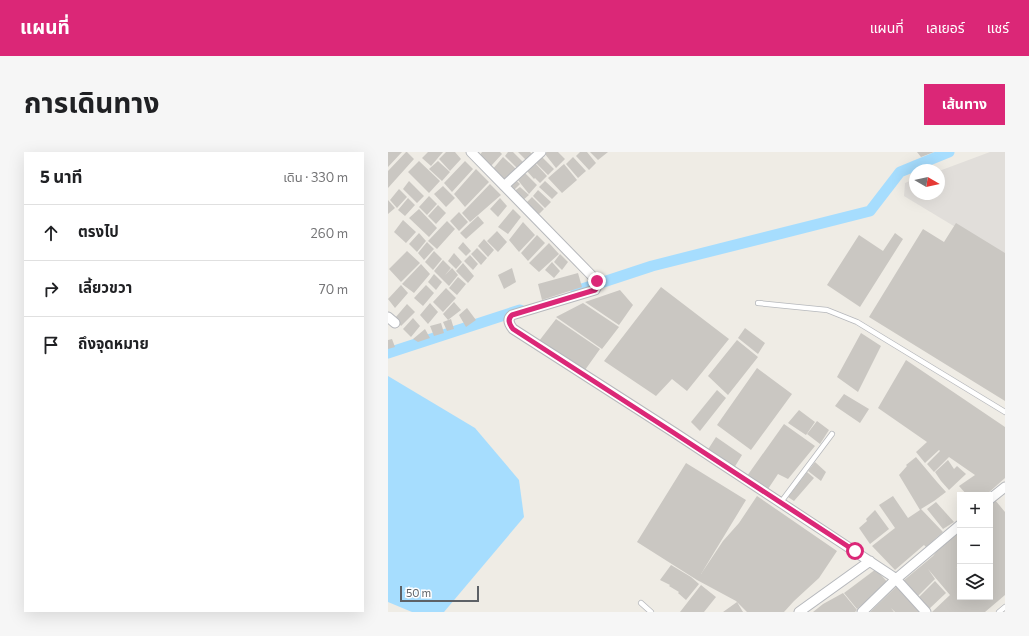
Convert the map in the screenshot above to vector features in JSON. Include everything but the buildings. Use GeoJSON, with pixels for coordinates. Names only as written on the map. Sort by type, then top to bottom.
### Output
{"type":"FeatureCollection","features":[{"type":"Feature","properties":{"kind":"street"},"geometry":{"type":"LineString","coordinates":[[471,152],[597,281],[598,284],[595,290],[512,315],[509,320],[513,329],[870,561],[896,579],[926,612]]}},
{"type":"Feature","properties":{"kind":"street"},"geometry":{"type":"LineString","coordinates":[[504,186],[541,152]]}},
{"type":"Feature","properties":{"kind":"street"},"geometry":{"type":"LineString","coordinates":[[993,497],[1005,487]]}},
{"type":"Feature","properties":{"kind":"street"},"geometry":{"type":"LineString","coordinates":[[862,612],[896,579],[957,527]]}},
{"type":"Feature","properties":{"kind":"street"},"geometry":{"type":"LineString","coordinates":[[799,612],[870,561]]}},
{"type":"Feature","properties":{"kind":"lane"},"geometry":{"type":"LineString","coordinates":[[758,303],[827,310],[847,317],[1005,412]]}},
{"type":"Feature","properties":{"kind":"lane"},"geometry":{"type":"LineString","coordinates":[[781,502],[832,434]]}},
{"type":"Feature","properties":{"kind":"lane"},"geometry":{"type":"LineString","coordinates":[[641,603],[651,612]]}},
{"type":"Feature","properties":{"kind":"lane"},"geometry":{"type":"LineString","coordinates":[[999,612],[1005,607]]}},
{"type":"Feature","properties":{"kind":"shaded area"},"geometry":{"type":"Polygon","coordinates":[[[990,152],[1005,152],[1005,257],[911,200],[945,200],[945,169],[990,152]]]}},
{"type":"Feature","properties":{"kind":"shaded area"},"geometry":{"type":"Polygon","coordinates":[[[909,181],[909,199],[904,196],[905,183],[909,181]]]}},
{"type":"Feature","properties":{"kind":"water"},"geometry":{"type":"Polygon","coordinates":[[[388,376],[475,428],[519,480],[524,517],[444,612],[412,612],[388,602],[388,376]]]}},
{"type":"Feature","properties":{"kind":"waterway"},"geometry":{"type":"LineString","coordinates":[[576,291],[652,266],[870,211],[900,172],[949,152]]}},
{"type":"Feature","properties":{"kind":"waterway"},"geometry":{"type":"LineString","coordinates":[[388,353],[520,310]]}},
{"type":"Feature","properties":{"kind":"route"},"geometry":{"type":"LineString","coordinates":[[597,281],[598,284],[595,290],[512,315],[509,320],[510,324],[513,329],[855,551]]}}]}
